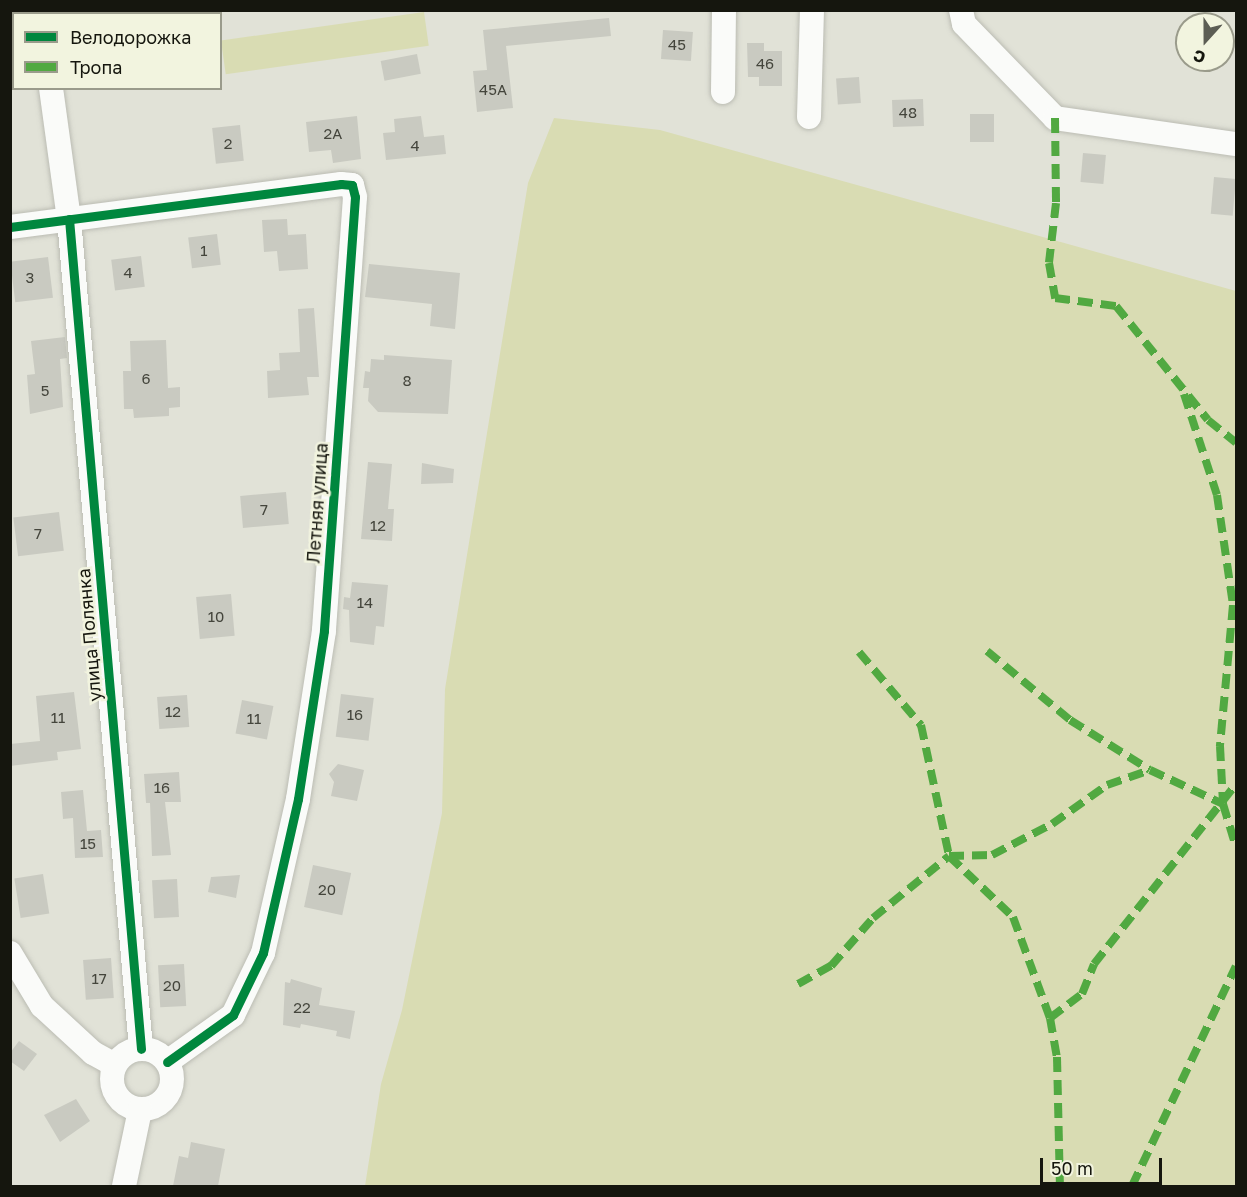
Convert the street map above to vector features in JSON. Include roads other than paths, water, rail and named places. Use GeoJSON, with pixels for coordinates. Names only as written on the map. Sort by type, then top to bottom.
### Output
{"type":"FeatureCollection","features":[{"type":"Feature","properties":{"kind":"street"},"geometry":{"type":"LineString","coordinates":[[723,92],[724,10]]}},
{"type":"Feature","properties":{"kind":"street"},"geometry":{"type":"LineString","coordinates":[[809,117],[812,10]]}},
{"type":"Feature","properties":{"kind":"street"},"geometry":{"type":"LineString","coordinates":[[961,10],[964,24],[1056,118],[1236,144]]}},
{"type":"Feature","properties":{"kind":"street","name":"улица Полянка"},"geometry":{"type":"LineString","coordinates":[[51,90],[69,219],[141,1049]]}},
{"type":"Feature","properties":{"kind":"street","name":"Летняя улица"},"geometry":{"type":"LineString","coordinates":[[69,219],[342,184],[352,185],[354,197],[324,631],[298,799],[263,953],[233,1015],[167,1062]]}},
{"type":"Feature","properties":{"kind":"street"},"geometry":{"type":"LineString","coordinates":[[10,227],[69,219]]}},
{"type":"Feature","properties":{"kind":"street"},"geometry":{"type":"LineString","coordinates":[[10,953],[42,1006],[93,1053],[115,1065]]}},
{"type":"Feature","properties":{"kind":"street"},"geometry":{"type":"LineString","coordinates":[[141,1049],[156,1052],[167,1062],[172,1084],[161,1104],[140,1110],[121,1102],[111,1085],[115,1065],[126,1053],[141,1049]]}},
{"type":"Feature","properties":{"kind":"street"},"geometry":{"type":"LineString","coordinates":[[124,1186],[140,1110]]}}]}
